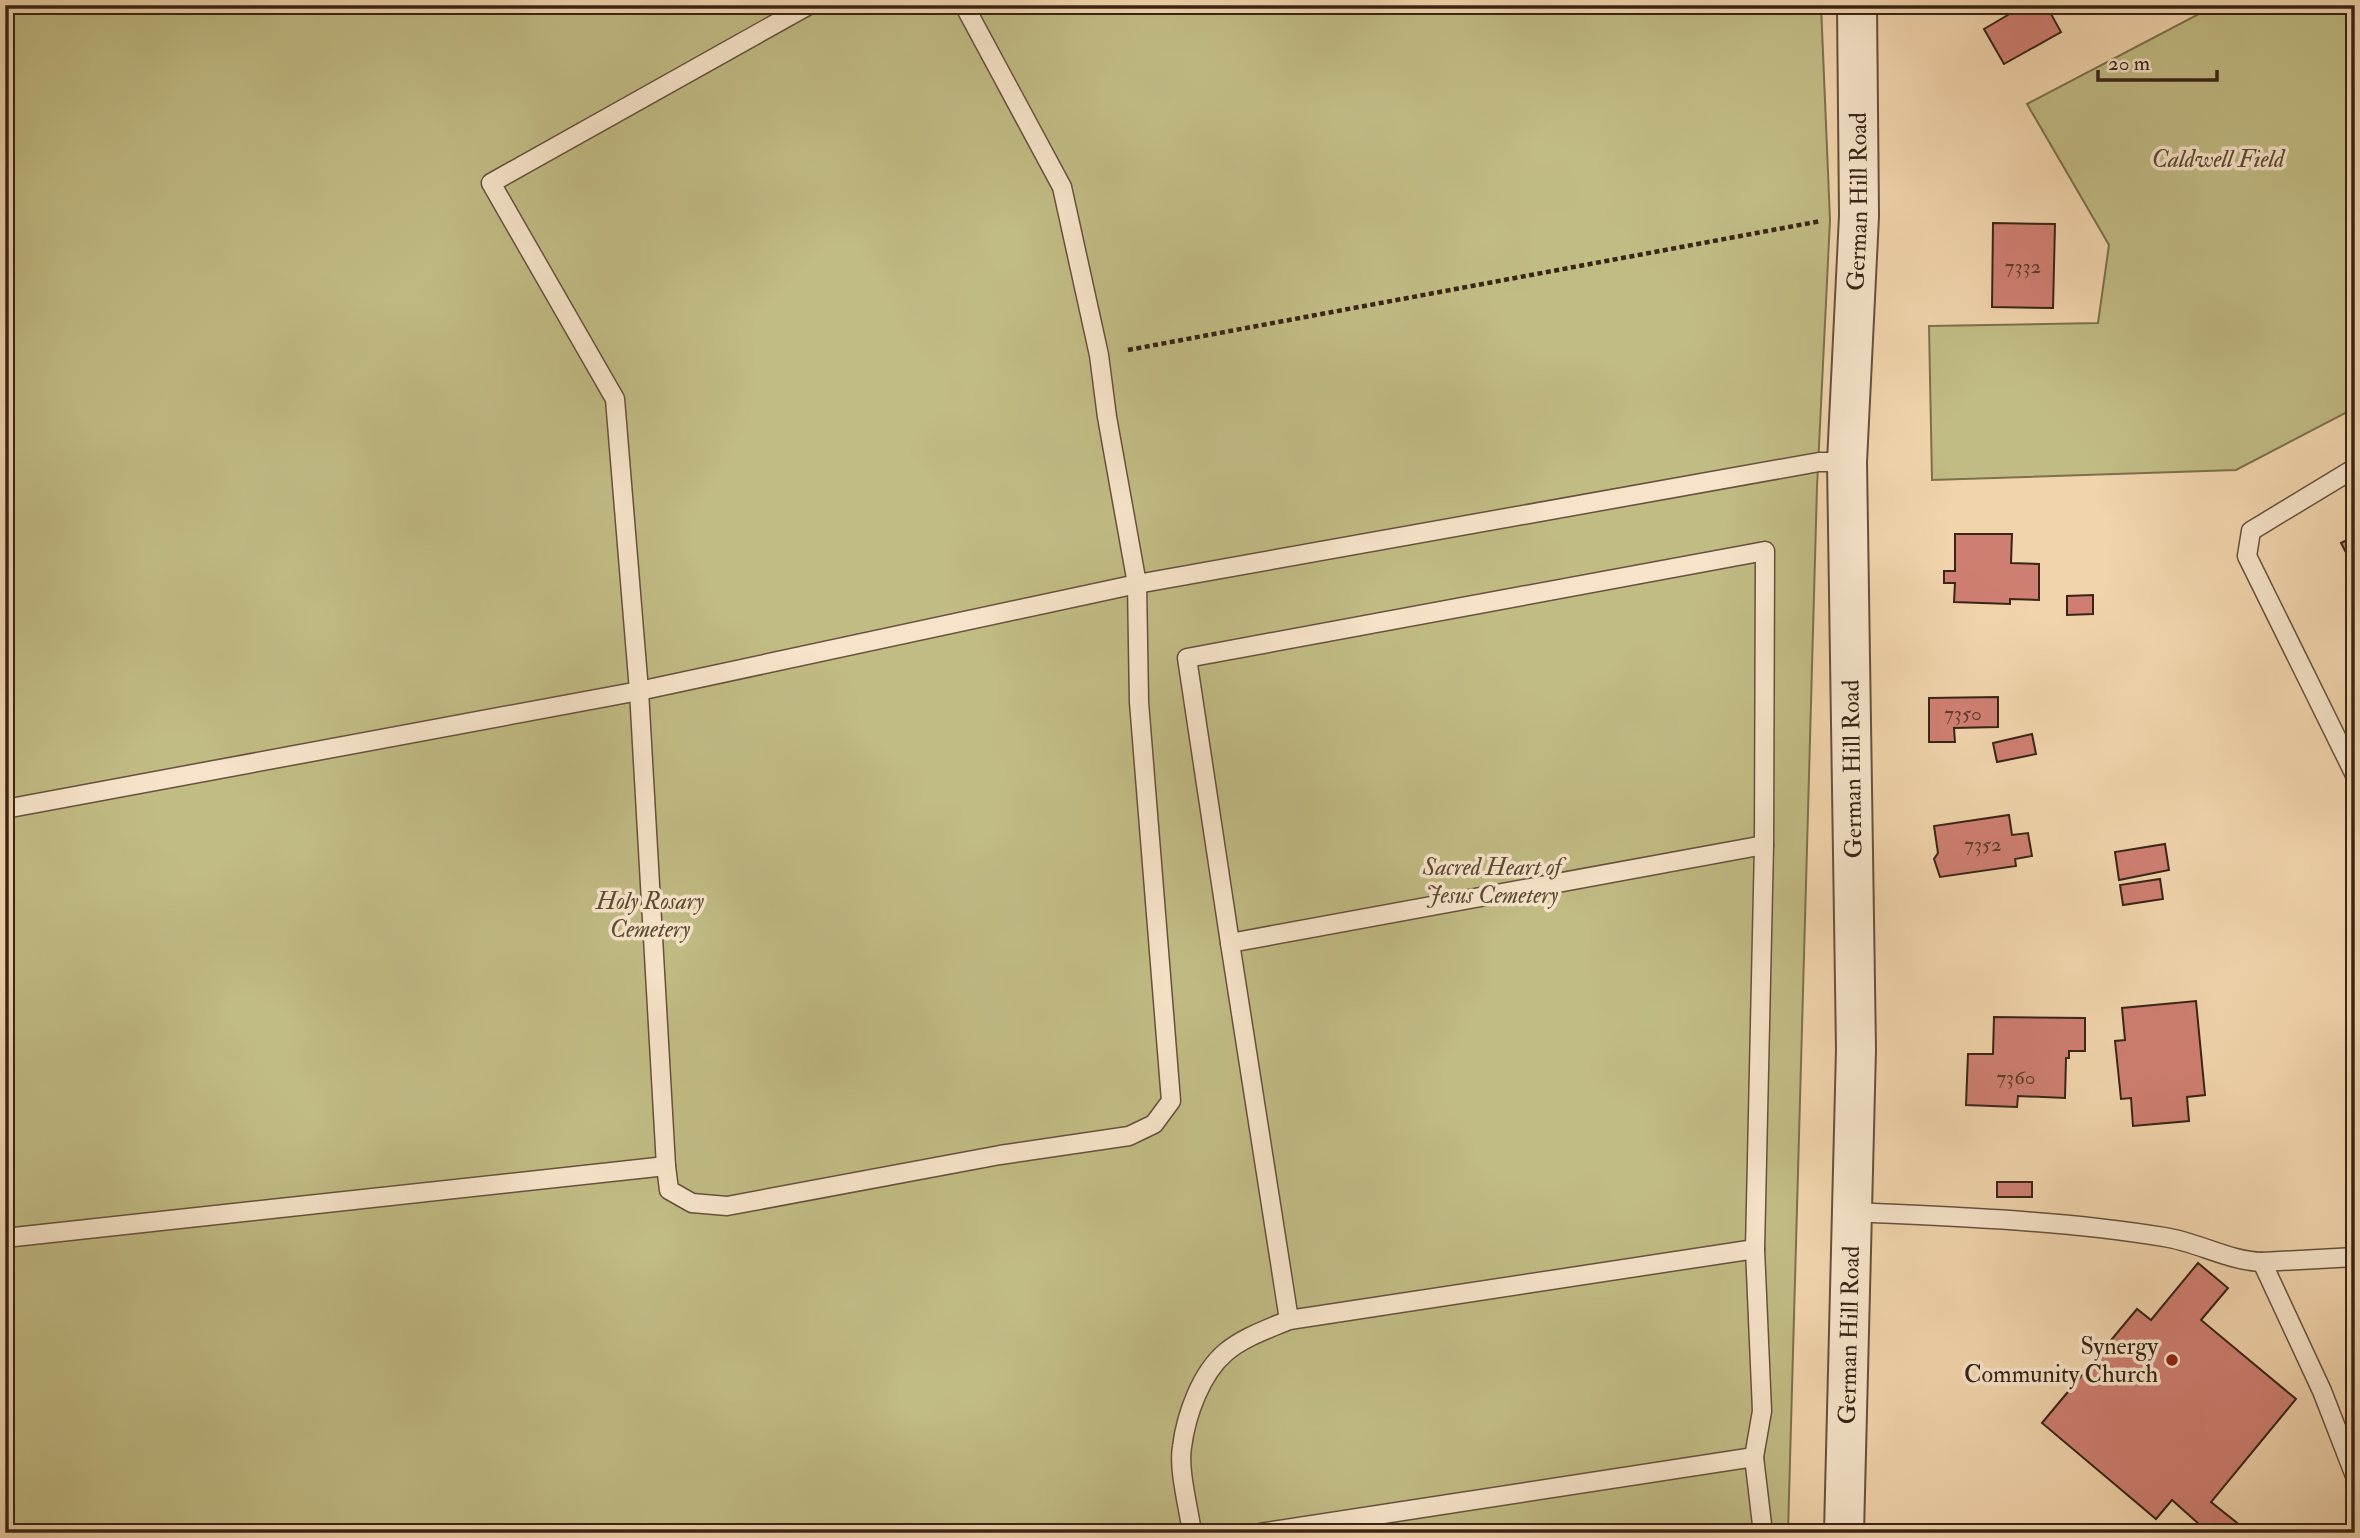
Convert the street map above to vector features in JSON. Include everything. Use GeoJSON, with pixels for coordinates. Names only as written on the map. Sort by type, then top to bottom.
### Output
{"type":"FeatureCollection","features":[{"type":"Feature","properties":{"kind":"street","name":"German Hill Road"},"geometry":{"type":"LineString","coordinates":[[1844,1533],[1856,1049],[1847,462],[1858,216],[1857,5]]}},
{"type":"Feature","properties":{"kind":"lane"},"geometry":{"type":"LineString","coordinates":[[809,5],[491,183],[615,399],[639,691],[669,1190],[692,1203],[727,1206],[1000,1155],[1129,1136],[1154,1124],[1171,1101],[1139,702],[1138,584],[1107,417],[1099,355],[1062,187],[964,5]]}},
{"type":"Feature","properties":{"kind":"lane"},"geometry":{"type":"LineString","coordinates":[[5,809],[639,691],[1138,584],[1819,462],[1847,462]]}},
{"type":"Feature","properties":{"kind":"lane"},"geometry":{"type":"LineString","coordinates":[[2355,468],[2251,531],[2247,556],[2355,775]]}},
{"type":"Feature","properties":{"kind":"lane"},"geometry":{"type":"LineString","coordinates":[[1289,1320],[1186,658],[1765,551],[1764,845],[1755,1248],[1762,1411],[1754,1457],[1763,1533]]}},
{"type":"Feature","properties":{"kind":"lane"},"geometry":{"type":"LineString","coordinates":[[1230,943],[1764,845]]}},
{"type":"Feature","properties":{"kind":"lane"},"geometry":{"type":"LineString","coordinates":[[5,1238],[666,1166]]}},
{"type":"Feature","properties":{"kind":"lane"},"geometry":{"type":"LineString","coordinates":[[1852,1212],[2043,1222],[2168,1237],[2247,1261],[2355,1257]]}},
{"type":"Feature","properties":{"kind":"lane"},"geometry":{"type":"LineString","coordinates":[[1192,1533],[1181,1449],[1205,1377],[1227,1352],[1289,1320],[1755,1248]]}},
{"type":"Feature","properties":{"kind":"lane"},"geometry":{"type":"LineString","coordinates":[[2262,1262],[2322,1391],[2355,1476]]}},
{"type":"Feature","properties":{"kind":"lane"},"geometry":{"type":"LineString","coordinates":[[1259,1533],[1754,1457]]}},
{"type":"Feature","properties":{"kind":"path"},"geometry":{"type":"LineString","coordinates":[[1099,355],[1858,216]]}},
{"type":"Feature","properties":{"kind":"green space","name":"Holy Rosary Cemetery"},"geometry":{"type":"Polygon","coordinates":[[[5,5],[1821,5],[1830,220],[1817,487],[1788,1533],[5,1533],[5,5]]]}},
{"type":"Feature","properties":{"kind":"green space","name":"Caldwell Field"},"geometry":{"type":"Polygon","coordinates":[[[2216,5],[2355,5],[2355,408],[2236,470],[1932,480],[1929,326],[2098,323],[2109,245],[2027,104],[2216,5]]]}},
{"type":"Feature","properties":{"kind":"building"},"geometry":{"type":"Polygon","coordinates":[[[2025,5],[2046,5],[2061,32],[2004,64],[1984,29],[2025,5]]]}},
{"type":"Feature","properties":{"kind":"building"},"geometry":{"type":"Polygon","coordinates":[[[1993,223],[2055,224],[2053,308],[1992,307],[1993,223]]]}},
{"type":"Feature","properties":{"kind":"building"},"geometry":{"type":"Polygon","coordinates":[[[1955,534],[2012,534],[2011,563],[2039,564],[2039,600],[2010,599],[2010,604],[1954,602],[1955,583],[1944,583],[1944,571],[1955,571],[1955,534]]]}},
{"type":"Feature","properties":{"kind":"building"},"geometry":{"type":"Polygon","coordinates":[[[2355,536],[2355,570],[2341,543],[2355,536]]]}},
{"type":"Feature","properties":{"kind":"building"},"geometry":{"type":"Polygon","coordinates":[[[2093,595],[2093,614],[2067,615],[2067,596],[2093,595]]]}},
{"type":"Feature","properties":{"kind":"building"},"geometry":{"type":"Polygon","coordinates":[[[1998,697],[1998,727],[1954,728],[1955,742],[1929,742],[1929,698],[1998,697]]]}},
{"type":"Feature","properties":{"kind":"building"},"geometry":{"type":"Polygon","coordinates":[[[2032,734],[2036,754],[1997,762],[1993,743],[2032,734]]]}},
{"type":"Feature","properties":{"kind":"building"},"geometry":{"type":"Polygon","coordinates":[[[2009,815],[2012,835],[2028,833],[2032,856],[2015,859],[2016,866],[1940,877],[1934,859],[1938,853],[1934,826],[2009,815]]]}},
{"type":"Feature","properties":{"kind":"building"},"geometry":{"type":"Polygon","coordinates":[[[2165,844],[2169,870],[2119,880],[2115,852],[2165,844]]]}},
{"type":"Feature","properties":{"kind":"building"},"geometry":{"type":"Polygon","coordinates":[[[2160,879],[2163,899],[2123,905],[2120,885],[2160,879]]]}},
{"type":"Feature","properties":{"kind":"building"},"geometry":{"type":"Polygon","coordinates":[[[2196,1001],[2205,1095],[2187,1097],[2189,1121],[2133,1126],[2131,1098],[2121,1099],[2115,1041],[2125,1040],[2122,1008],[2196,1001]]]}},
{"type":"Feature","properties":{"kind":"building"},"geometry":{"type":"Polygon","coordinates":[[[1994,1017],[2085,1018],[2085,1051],[2069,1051],[2069,1058],[2066,1058],[2065,1098],[2018,1096],[2017,1107],[1966,1105],[1968,1054],[1993,1054],[1994,1017]]]}},
{"type":"Feature","properties":{"kind":"building"},"geometry":{"type":"Polygon","coordinates":[[[1997,1182],[2032,1182],[2032,1197],[1997,1197],[1997,1182]]]}},
{"type":"Feature","properties":{"kind":"building","name":"Synergy Community Church"},"geometry":{"type":"Polygon","coordinates":[[[2198,1263],[2228,1288],[2201,1320],[2296,1399],[2211,1502],[2241,1526],[2236,1533],[2209,1533],[2172,1500],[2156,1519],[2042,1423],[2137,1309],[2151,1320],[2198,1263]]]}},
{"type":"Feature","properties":{"kind":"place","name":"Synergy Community Church"},"geometry":{"type":"Point","coordinates":[2172,1360]}},
{"type":"Feature","properties":{"kind":"park label","name":"Sacred Heart of Jesus Cemetery"},"geometry":{"type":"Point","coordinates":[1492,881]}}]}
